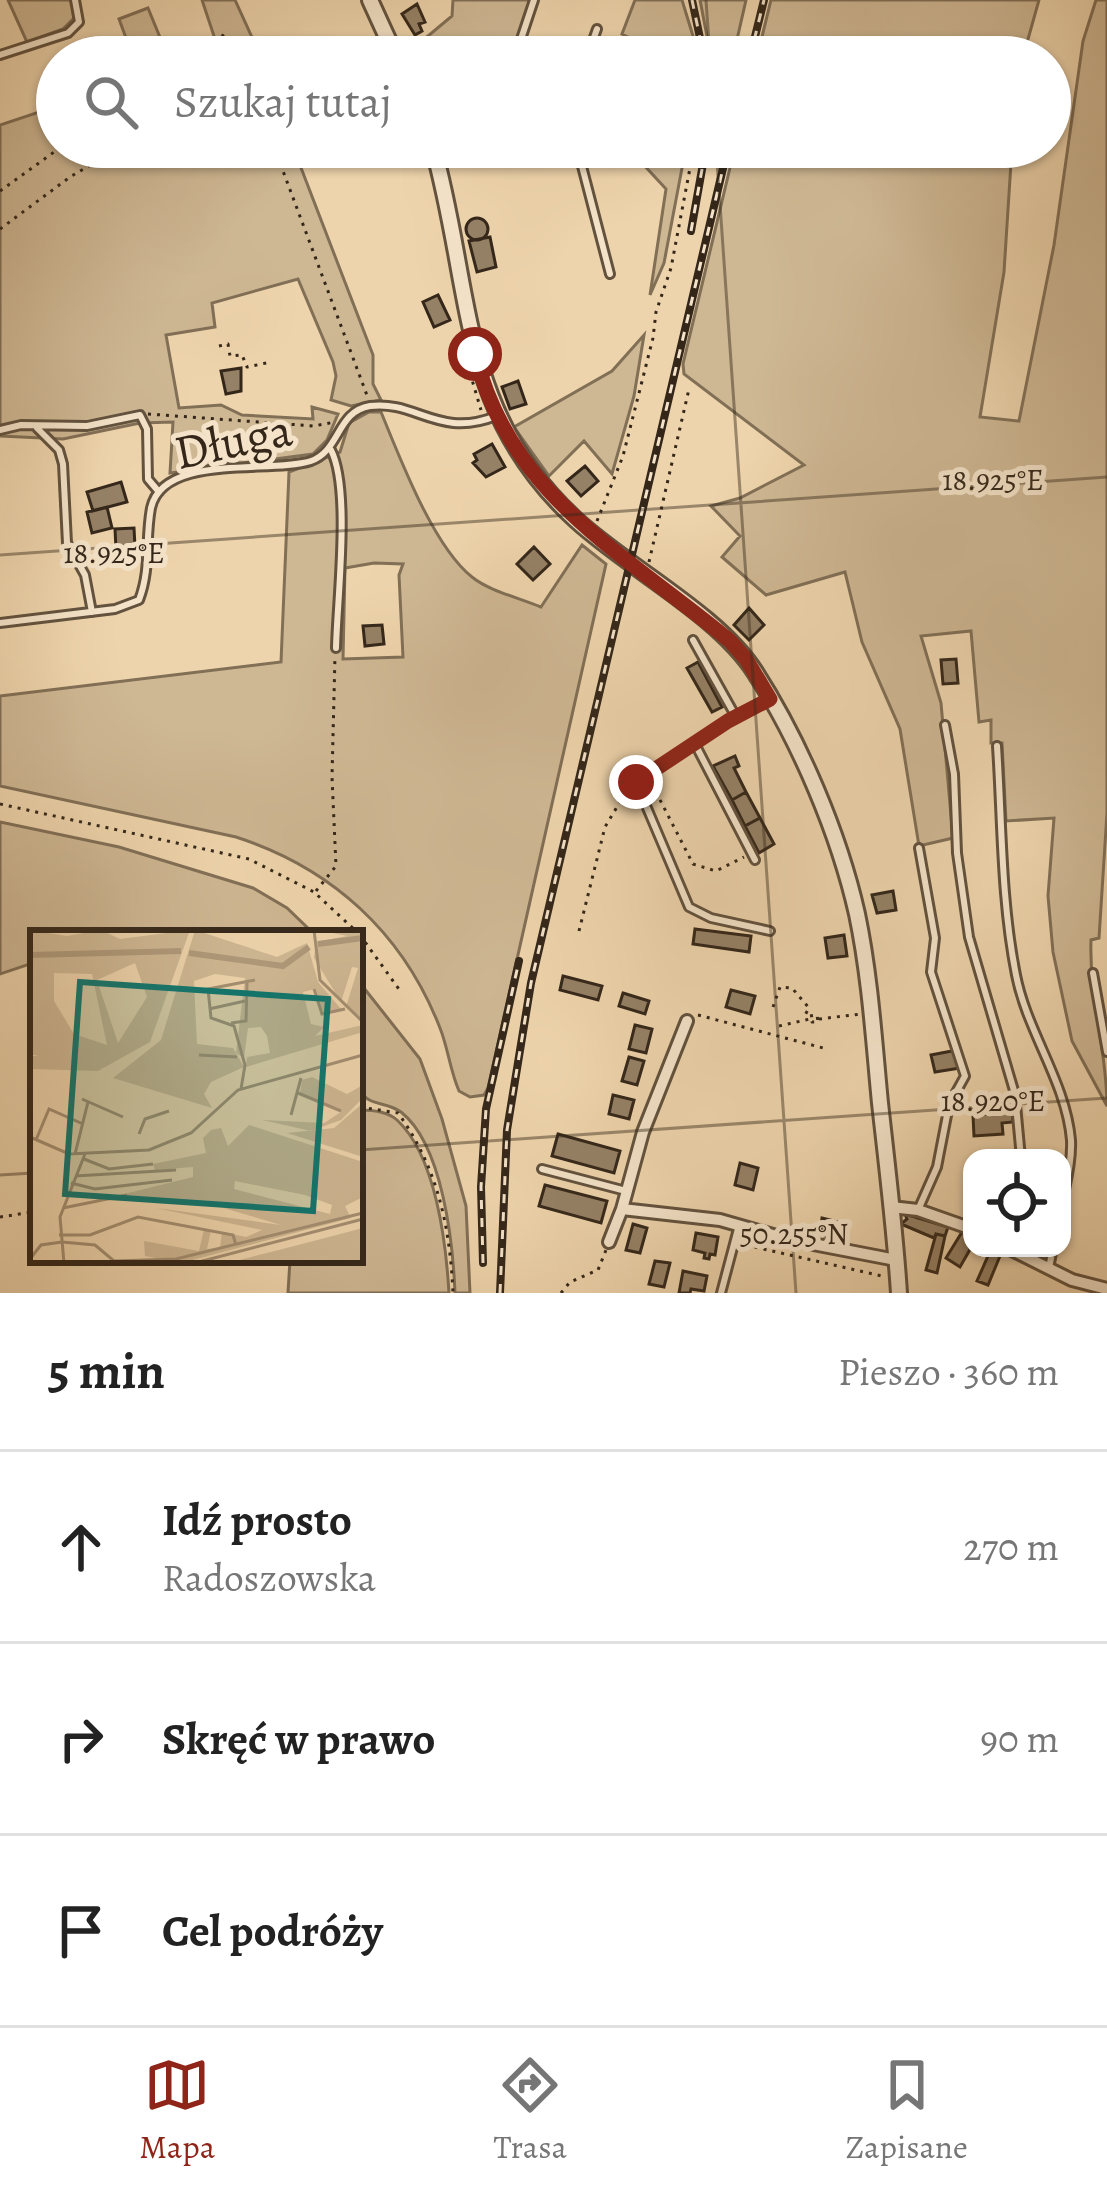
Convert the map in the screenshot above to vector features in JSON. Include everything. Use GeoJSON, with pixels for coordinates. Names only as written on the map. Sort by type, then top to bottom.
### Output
{"type":"FeatureCollection","features":[{"type":"Feature","properties":{"kind":"street"},"geometry":{"type":"LineString","coordinates":[[370,0],[386,36]]}},
{"type":"Feature","properties":{"kind":"street"},"geometry":{"type":"LineString","coordinates":[[437,168],[475,354],[496,416],[536,477],[590,532],[730,641],[746,659],[824,810],[856,913],[899,1293]]}},
{"type":"Feature","properties":{"kind":"street"},"geometry":{"type":"LineString","coordinates":[[609,1242],[643,1132],[686,1021]]}},
{"type":"Feature","properties":{"kind":"street"},"geometry":{"type":"LineString","coordinates":[[891,1207],[918,1210],[963,1226]]}},
{"type":"Feature","properties":{"kind":"street"},"geometry":{"type":"LineString","coordinates":[[622,1209],[739,1225],[896,1260]]}},
{"type":"Feature","properties":{"kind":"street"},"geometry":{"type":"LineString","coordinates":[[1025,1257],[1107,1289]]}},
{"type":"Feature","properties":{"kind":"lane"},"geometry":{"type":"LineString","coordinates":[[57,36],[79,22],[75,0]]}},
{"type":"Feature","properties":{"kind":"lane"},"geometry":{"type":"LineString","coordinates":[[522,36],[534,0]]}},
{"type":"Feature","properties":{"kind":"lane"},"geometry":{"type":"LineString","coordinates":[[594,36],[597,29]]}},
{"type":"Feature","properties":{"kind":"lane"},"geometry":{"type":"LineString","coordinates":[[0,56],[36,43]]}},
{"type":"Feature","properties":{"kind":"lane"},"geometry":{"type":"LineString","coordinates":[[582,168],[610,274]]}},
{"type":"Feature","properties":{"kind":"lane"},"geometry":{"type":"LineString","coordinates":[[371,406],[460,425],[496,416]]}},
{"type":"Feature","properties":{"kind":"lane","name":"Długa"},"geometry":{"type":"LineString","coordinates":[[0,623],[92,612],[139,600],[149,564],[151,510],[159,491],[172,480],[311,461],[330,448],[350,414],[371,406]]}},
{"type":"Feature","properties":{"kind":"lane"},"geometry":{"type":"LineString","coordinates":[[0,430],[32,425],[68,428],[140,415],[147,429],[148,479],[159,491]]}},
{"type":"Feature","properties":{"kind":"lane"},"geometry":{"type":"LineString","coordinates":[[32,425],[50,438],[63,464],[67,543],[85,575],[92,612]]}},
{"type":"Feature","properties":{"kind":"lane","name":"Długa"},"geometry":{"type":"LineString","coordinates":[[330,448],[338,464],[340,520],[336,648]]}},
{"type":"Feature","properties":{"kind":"lane"},"geometry":{"type":"LineString","coordinates":[[693,640],[736,717]]}},
{"type":"Feature","properties":{"kind":"lane"},"geometry":{"type":"LineString","coordinates":[[770,699],[634,784],[689,907],[712,918],[770,931]]}},
{"type":"Feature","properties":{"kind":"lane"},"geometry":{"type":"LineString","coordinates":[[945,725],[969,937],[1016,1094],[1020,1149]]}},
{"type":"Feature","properties":{"kind":"lane"},"geometry":{"type":"LineString","coordinates":[[695,744],[753,857]]}},
{"type":"Feature","properties":{"kind":"lane"},"geometry":{"type":"LineString","coordinates":[[997,746],[1006,894],[1017,979],[1059,1089],[1070,1149]]}},
{"type":"Feature","properties":{"kind":"lane"},"geometry":{"type":"LineString","coordinates":[[918,1210],[937,1167],[949,1105],[965,1081],[931,972],[934,938],[919,848]]}},
{"type":"Feature","properties":{"kind":"lane"},"geometry":{"type":"LineString","coordinates":[[1093,973],[1107,1052]]}},
{"type":"Feature","properties":{"kind":"lane"},"geometry":{"type":"LineString","coordinates":[[542,1169],[626,1191]]}},
{"type":"Feature","properties":{"kind":"lane"},"geometry":{"type":"LineString","coordinates":[[721,1293],[739,1225]]}},
{"type":"Feature","properties":{"kind":"lane"},"geometry":{"type":"LineString","coordinates":[[1049,1270],[1051,1257]]}},
{"type":"Feature","properties":{"kind":"path"},"geometry":{"type":"LineString","coordinates":[[0,190],[36,165]]}},
{"type":"Feature","properties":{"kind":"path"},"geometry":{"type":"LineString","coordinates":[[0,229],[86,168]]}},
{"type":"Feature","properties":{"kind":"path"},"geometry":{"type":"LineString","coordinates":[[282,168],[371,406]]}},
{"type":"Feature","properties":{"kind":"path"},"geometry":{"type":"LineString","coordinates":[[590,532],[608,500],[623,456],[668,279],[690,168]]}},
{"type":"Feature","properties":{"kind":"path"},"geometry":{"type":"LineString","coordinates":[[219,346],[228,344],[230,356],[242,355],[247,367],[271,362]]}},
{"type":"Feature","properties":{"kind":"path"},"geometry":{"type":"LineString","coordinates":[[645,576],[689,388]]}},
{"type":"Feature","properties":{"kind":"path"},"geometry":{"type":"LineString","coordinates":[[140,415],[331,424]]}},
{"type":"Feature","properties":{"kind":"path"},"geometry":{"type":"LineString","coordinates":[[314,892],[336,866],[332,777],[336,648]]}},
{"type":"Feature","properties":{"kind":"path"},"geometry":{"type":"LineString","coordinates":[[579,931],[608,818],[634,784],[658,794],[688,860],[701,869],[716,871],[753,857]]}},
{"type":"Feature","properties":{"kind":"path"},"geometry":{"type":"LineString","coordinates":[[0,804],[249,859],[314,892],[355,930]]}},
{"type":"Feature","properties":{"kind":"path"},"geometry":{"type":"LineString","coordinates":[[363,940],[401,992]]}},
{"type":"Feature","properties":{"kind":"path"},"geometry":{"type":"LineString","coordinates":[[773,1007],[780,987],[792,988],[809,1016]]}},
{"type":"Feature","properties":{"kind":"path"},"geometry":{"type":"LineString","coordinates":[[779,1025],[816,1015],[862,1014]]}},
{"type":"Feature","properties":{"kind":"path"},"geometry":{"type":"LineString","coordinates":[[686,1021],[698,1015],[826,1049]]}},
{"type":"Feature","properties":{"kind":"path"},"geometry":{"type":"LineString","coordinates":[[363,1101],[368,1107]]}},
{"type":"Feature","properties":{"kind":"path"},"geometry":{"type":"LineString","coordinates":[[363,1107],[398,1113],[418,1142],[445,1210],[453,1293]]}},
{"type":"Feature","properties":{"kind":"path"},"geometry":{"type":"LineString","coordinates":[[0,1217],[30,1212]]}},
{"type":"Feature","properties":{"kind":"path"},"geometry":{"type":"LineString","coordinates":[[561,1293],[570,1282],[598,1270],[609,1242]]}},
{"type":"Feature","properties":{"kind":"path"},"geometry":{"type":"LineString","coordinates":[[735,1242],[890,1278]]}},
{"type":"Feature","properties":{"kind":"shaded area"},"geometry":{"type":"Polygon","coordinates":[[[8,0],[72,0],[74,18],[63,29],[27,42],[8,0]]]}},
{"type":"Feature","properties":{"kind":"shaded area"},"geometry":{"type":"Polygon","coordinates":[[[202,0],[235,0],[251,36],[214,36],[202,0]]]}},
{"type":"Feature","properties":{"kind":"shaded area"},"geometry":{"type":"Polygon","coordinates":[[[453,0],[531,0],[519,36],[428,36],[452,16],[453,0]]]}},
{"type":"Feature","properties":{"kind":"shaded area"},"geometry":{"type":"Polygon","coordinates":[[[635,0],[682,0],[693,36],[626,36],[622,34],[635,0]]]}},
{"type":"Feature","properties":{"kind":"shaded area"},"geometry":{"type":"Polygon","coordinates":[[[700,0],[746,0],[738,36],[707,36],[700,0]]]}},
{"type":"Feature","properties":{"kind":"shaded area"},"geometry":{"type":"Polygon","coordinates":[[[771,0],[1039,0],[1029,36],[762,36],[771,0]]]}},
{"type":"Feature","properties":{"kind":"shaded area"},"geometry":{"type":"Polygon","coordinates":[[[1096,0],[1107,0],[1107,813],[1099,938],[1091,940],[1091,961],[1107,1106],[1072,1041],[1053,952],[1048,896],[1054,818],[1006,821],[1002,743],[991,743],[991,720],[979,722],[971,631],[921,636],[941,703],[953,838],[919,846],[900,729],[862,642],[845,572],[766,595],[722,557],[740,536],[711,506],[740,498],[804,465],[684,374],[683,364],[730,168],[1011,168],[1004,272],[980,417],[1019,421],[1065,168],[1071,168],[1071,125],[1083,41],[1096,0]]]}},
{"type":"Feature","properties":{"kind":"shaded area"},"geometry":{"type":"Polygon","coordinates":[[[148,8],[159,36],[125,36],[119,19],[148,8]]]}},
{"type":"Feature","properties":{"kind":"shaded area"},"geometry":{"type":"Polygon","coordinates":[[[36,113],[36,168],[301,168],[373,355],[373,384],[381,400],[351,406],[331,400],[336,376],[333,362],[298,279],[212,303],[215,327],[166,335],[179,408],[221,405],[242,415],[313,419],[312,407],[338,414],[327,440],[313,454],[170,473],[173,422],[140,423],[63,439],[0,436],[0,125],[36,113]]]}},
{"type":"Feature","properties":{"kind":"shaded area"},"geometry":{"type":"Polygon","coordinates":[[[647,168],[682,168],[664,263],[650,295],[666,189],[647,168]]]}},
{"type":"Feature","properties":{"kind":"shaded area"},"geometry":{"type":"Polygon","coordinates":[[[644,335],[634,396],[612,474],[584,441],[549,476],[514,427],[612,371],[644,335]]]}},
{"type":"Feature","properties":{"kind":"shaded area"},"geometry":{"type":"Polygon","coordinates":[[[369,412],[381,412],[431,523],[458,563],[479,582],[541,607],[582,545],[606,564],[484,1095],[470,1097],[459,1091],[443,1036],[406,962],[385,934],[333,886],[271,850],[236,837],[0,786],[0,696],[281,662],[289,472],[340,452],[349,423],[369,412]],[[403,564],[345,568],[343,659],[403,657],[399,575],[403,564]]]}},
{"type":"Feature","properties":{"kind":"shaded area"},"geometry":{"type":"Polygon","coordinates":[[[0,822],[119,847],[253,888],[287,908],[310,930],[30,930],[30,964],[0,974],[0,822]]]}},
{"type":"Feature","properties":{"kind":"shaded area"},"geometry":{"type":"Polygon","coordinates":[[[363,987],[420,1059],[442,1119],[466,1206],[470,1293],[455,1293],[443,1196],[427,1147],[401,1112],[363,1094],[363,987]]]}},
{"type":"Feature","properties":{"kind":"shaded area"},"geometry":{"type":"Polygon","coordinates":[[[363,1110],[393,1117],[410,1136],[430,1177],[442,1226],[449,1293],[288,1293],[290,1263],[363,1263],[363,1110]]]}},
{"type":"Feature","properties":{"kind":"building"},"geometry":{"type":"Polygon","coordinates":[[[417,4],[425,22],[415,35],[402,14],[417,4]]]}},
{"type":"Feature","properties":{"kind":"building"},"geometry":{"type":"Polygon","coordinates":[[[477,218],[488,229],[477,240],[466,229],[477,218]]]}},
{"type":"Feature","properties":{"kind":"building"},"geometry":{"type":"Polygon","coordinates":[[[490,237],[496,267],[477,272],[469,241],[490,237]]]}},
{"type":"Feature","properties":{"kind":"building"},"geometry":{"type":"Polygon","coordinates":[[[438,295],[450,320],[434,327],[423,302],[438,295]]]}},
{"type":"Feature","properties":{"kind":"building"},"geometry":{"type":"Polygon","coordinates":[[[241,368],[241,391],[226,394],[221,371],[241,368]]]}},
{"type":"Feature","properties":{"kind":"building"},"geometry":{"type":"Polygon","coordinates":[[[518,381],[526,404],[510,409],[502,387],[518,381]]]}},
{"type":"Feature","properties":{"kind":"building"},"geometry":{"type":"Polygon","coordinates":[[[492,444],[505,467],[486,477],[473,463],[477,460],[474,454],[492,444]]]}},
{"type":"Feature","properties":{"kind":"building"},"geometry":{"type":"Polygon","coordinates":[[[585,466],[598,481],[581,496],[567,481],[585,466]]]}},
{"type":"Feature","properties":{"kind":"building"},"geometry":{"type":"Polygon","coordinates":[[[121,482],[127,502],[93,511],[87,492],[121,482]]]}},
{"type":"Feature","properties":{"kind":"building"},"geometry":{"type":"Polygon","coordinates":[[[107,507],[112,528],[92,533],[87,512],[107,507]]]}},
{"type":"Feature","properties":{"kind":"building"},"geometry":{"type":"Polygon","coordinates":[[[134,528],[135,547],[116,549],[115,529],[134,528]]]}},
{"type":"Feature","properties":{"kind":"building"},"geometry":{"type":"Polygon","coordinates":[[[534,547],[550,564],[533,580],[517,564],[534,547]]]}},
{"type":"Feature","properties":{"kind":"building"},"geometry":{"type":"Polygon","coordinates":[[[749,608],[764,625],[749,640],[734,625],[749,608]]]}},
{"type":"Feature","properties":{"kind":"building"},"geometry":{"type":"Polygon","coordinates":[[[382,625],[384,644],[365,646],[363,626],[382,625]]]}},
{"type":"Feature","properties":{"kind":"building"},"geometry":{"type":"Polygon","coordinates":[[[956,659],[958,683],[943,684],[941,660],[956,659]]]}},
{"type":"Feature","properties":{"kind":"building"},"geometry":{"type":"Polygon","coordinates":[[[698,662],[722,707],[712,712],[687,668],[698,662]]]}},
{"type":"Feature","properties":{"kind":"building"},"geometry":{"type":"Polygon","coordinates":[[[735,756],[739,766],[734,768],[746,792],[732,800],[713,766],[735,756]]]}},
{"type":"Feature","properties":{"kind":"building"},"geometry":{"type":"Polygon","coordinates":[[[746,792],[760,818],[745,826],[732,800],[746,792]]]}},
{"type":"Feature","properties":{"kind":"building"},"geometry":{"type":"Polygon","coordinates":[[[760,818],[774,844],[759,853],[745,826],[760,818]]]}},
{"type":"Feature","properties":{"kind":"building"},"geometry":{"type":"Polygon","coordinates":[[[893,891],[896,910],[877,913],[872,895],[893,891]]]}},
{"type":"Feature","properties":{"kind":"building"},"geometry":{"type":"Polygon","coordinates":[[[695,929],[751,936],[749,952],[693,944],[695,929]]]}},
{"type":"Feature","properties":{"kind":"building"},"geometry":{"type":"Polygon","coordinates":[[[844,935],[847,956],[828,958],[825,938],[844,935]]]}},
{"type":"Feature","properties":{"kind":"building"},"geometry":{"type":"Polygon","coordinates":[[[563,976],[602,986],[598,1000],[560,990],[563,976]]]}},
{"type":"Feature","properties":{"kind":"building"},"geometry":{"type":"Polygon","coordinates":[[[731,990],[755,996],[750,1014],[726,1007],[731,990]]]}},
{"type":"Feature","properties":{"kind":"building"},"geometry":{"type":"Polygon","coordinates":[[[623,993],[649,1001],[645,1014],[619,1006],[623,993]]]}},
{"type":"Feature","properties":{"kind":"building"},"geometry":{"type":"Polygon","coordinates":[[[635,1025],[652,1029],[646,1053],[629,1049],[635,1025]]]}},
{"type":"Feature","properties":{"kind":"building"},"geometry":{"type":"Polygon","coordinates":[[[957,1050],[960,1068],[935,1072],[931,1055],[957,1050]]]}},
{"type":"Feature","properties":{"kind":"building"},"geometry":{"type":"Polygon","coordinates":[[[629,1057],[644,1061],[637,1085],[622,1081],[629,1057]]]}},
{"type":"Feature","properties":{"kind":"building"},"geometry":{"type":"Polygon","coordinates":[[[613,1095],[634,1100],[629,1119],[609,1114],[613,1095]]]}},
{"type":"Feature","properties":{"kind":"building"},"geometry":{"type":"Polygon","coordinates":[[[1012,1110],[1013,1122],[1002,1123],[1003,1134],[974,1136],[973,1116],[1012,1110]]]}},
{"type":"Feature","properties":{"kind":"building"},"geometry":{"type":"Polygon","coordinates":[[[558,1134],[620,1151],[614,1173],[552,1156],[558,1134]]]}},
{"type":"Feature","properties":{"kind":"building"},"geometry":{"type":"Polygon","coordinates":[[[740,1163],[758,1168],[753,1190],[735,1185],[740,1163]]]}},
{"type":"Feature","properties":{"kind":"building"},"geometry":{"type":"Polygon","coordinates":[[[545,1185],[607,1201],[601,1223],[539,1206],[545,1185]]]}},
{"type":"Feature","properties":{"kind":"building"},"geometry":{"type":"Polygon","coordinates":[[[905,1214],[948,1227],[945,1236],[934,1238],[901,1224],[907,1219],[905,1214]]]}},
{"type":"Feature","properties":{"kind":"building"},"geometry":{"type":"Polygon","coordinates":[[[822,1218],[846,1224],[840,1239],[820,1235],[822,1218]]]}},
{"type":"Feature","properties":{"kind":"building"},"geometry":{"type":"Polygon","coordinates":[[[633,1224],[647,1228],[640,1253],[626,1250],[633,1224]]]}},
{"type":"Feature","properties":{"kind":"building"},"geometry":{"type":"Polygon","coordinates":[[[696,1233],[718,1237],[715,1255],[710,1254],[709,1259],[693,1250],[696,1233]]]}},
{"type":"Feature","properties":{"kind":"building"},"geometry":{"type":"Polygon","coordinates":[[[963,1233],[966,1257],[960,1267],[946,1258],[963,1233]]]}},
{"type":"Feature","properties":{"kind":"building"},"geometry":{"type":"Polygon","coordinates":[[[936,1234],[945,1236],[937,1273],[926,1270],[936,1234]]]}},
{"type":"Feature","properties":{"kind":"building"},"geometry":{"type":"Polygon","coordinates":[[[988,1257],[1000,1257],[988,1285],[977,1281],[988,1257]]]}},
{"type":"Feature","properties":{"kind":"building"},"geometry":{"type":"Polygon","coordinates":[[[655,1261],[670,1263],[664,1287],[649,1284],[655,1261]]]}},
{"type":"Feature","properties":{"kind":"building"},"geometry":{"type":"Polygon","coordinates":[[[683,1271],[707,1276],[704,1291],[679,1293],[683,1271]]]}},
{"type":"Feature","properties":{"kind":"railway"},"geometry":{"type":"LineString","coordinates":[[692,0],[700,36]]}},
{"type":"Feature","properties":{"kind":"railway"},"geometry":{"type":"LineString","coordinates":[[755,36],[764,0]]}},
{"type":"Feature","properties":{"kind":"railway"},"geometry":{"type":"LineString","coordinates":[[691,231],[702,168]]}},
{"type":"Feature","properties":{"kind":"railway"},"geometry":{"type":"LineString","coordinates":[[500,1293],[507,1130],[531,983],[723,168]]}},
{"type":"Feature","properties":{"kind":"railway"},"geometry":{"type":"LineString","coordinates":[[483,1263],[486,1109],[519,961]]}},
{"type":"Feature","properties":{"kind":"route"},"geometry":{"type":"LineString","coordinates":[[475,354],[506,435],[553,498],[602,543],[730,641],[770,699],[636,782]]}}]}
